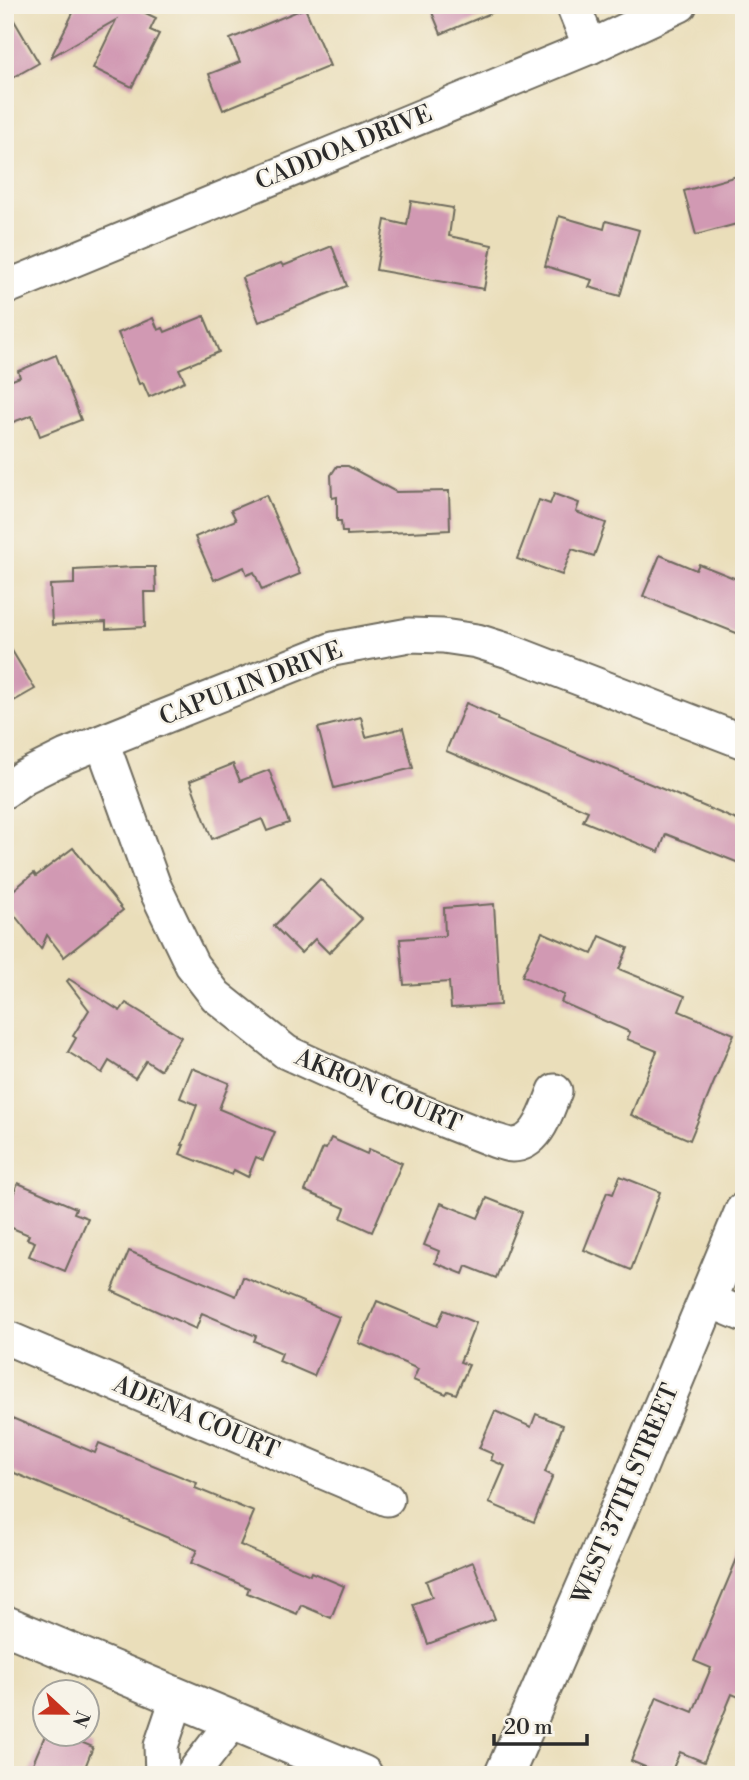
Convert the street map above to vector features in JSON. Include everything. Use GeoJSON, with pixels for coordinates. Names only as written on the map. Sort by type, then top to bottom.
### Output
{"type":"FeatureCollection","features":[{"type":"Feature","properties":{"kind":"street"},"geometry":{"type":"LineString","coordinates":[[573,5],[590,47]]}},
{"type":"Feature","properties":{"kind":"street","name":"CADDOA DRIVE"},"geometry":{"type":"LineString","coordinates":[[5,288],[590,47],[680,5]]}},
{"type":"Feature","properties":{"kind":"street","name":"CAPULIN DRIVE"},"geometry":{"type":"LineString","coordinates":[[5,790],[24,777],[102,742],[332,649],[409,635],[466,639],[509,650],[744,741]]}},
{"type":"Feature","properties":{"kind":"street","name":"AKRON COURT"},"geometry":{"type":"LineString","coordinates":[[102,742],[154,886],[192,965],[216,996],[251,1026],[286,1052],[320,1069],[496,1141],[514,1145],[538,1131],[555,1091]]}},
{"type":"Feature","properties":{"kind":"street","name":"WEST 37TH STREET"},"geometry":{"type":"LineString","coordinates":[[504,1775],[744,1212]]}},
{"type":"Feature","properties":{"kind":"street"},"geometry":{"type":"LineString","coordinates":[[708,1300],[744,1315]]}},
{"type":"Feature","properties":{"kind":"street","name":"ADENA COURT"},"geometry":{"type":"LineString","coordinates":[[5,1336],[387,1499]]}},
{"type":"Feature","properties":{"kind":"street"},"geometry":{"type":"LineString","coordinates":[[5,1625],[363,1775]]}},
{"type":"Feature","properties":{"kind":"street"},"geometry":{"type":"LineString","coordinates":[[162,1775],[161,1746],[178,1696]]}},
{"type":"Feature","properties":{"kind":"street"},"geometry":{"type":"LineString","coordinates":[[192,1775],[234,1720]]}},
{"type":"Feature","properties":{"kind":"building"},"geometry":{"type":"Polygon","coordinates":[[[5,5],[39,63],[5,82],[5,5]]]}},
{"type":"Feature","properties":{"kind":"building"},"geometry":{"type":"Polygon","coordinates":[[[77,5],[143,5],[137,9],[156,18],[150,30],[159,34],[132,87],[93,68],[116,20],[51,57],[77,5]]]}},
{"type":"Feature","properties":{"kind":"building"},"geometry":{"type":"Polygon","coordinates":[[[429,5],[510,5],[441,34],[429,5]]]}},
{"type":"Feature","properties":{"kind":"building"},"geometry":{"type":"Polygon","coordinates":[[[305,8],[330,66],[223,110],[209,74],[240,62],[230,39],[305,8]]]}},
{"type":"Feature","properties":{"kind":"building"},"geometry":{"type":"Polygon","coordinates":[[[744,174],[744,222],[696,235],[684,191],[744,174]]]}},
{"type":"Feature","properties":{"kind":"building"},"geometry":{"type":"Polygon","coordinates":[[[411,201],[453,208],[449,236],[492,245],[484,289],[376,270],[385,220],[407,225],[411,201]]]}},
{"type":"Feature","properties":{"kind":"building"},"geometry":{"type":"Polygon","coordinates":[[[559,216],[604,229],[606,221],[639,230],[620,296],[589,287],[592,280],[545,266],[559,216]]]}},
{"type":"Feature","properties":{"kind":"building"},"geometry":{"type":"Polygon","coordinates":[[[332,246],[347,286],[259,322],[242,278],[281,263],[283,266],[332,246]]]}},
{"type":"Feature","properties":{"kind":"building"},"geometry":{"type":"Polygon","coordinates":[[[204,316],[219,352],[179,369],[185,381],[149,397],[143,383],[139,384],[118,333],[153,318],[158,330],[163,328],[165,332],[204,316]]]}},
{"type":"Feature","properties":{"kind":"building"},"geometry":{"type":"Polygon","coordinates":[[[56,355],[81,420],[40,436],[32,415],[5,425],[5,383],[20,377],[18,371],[56,355]]]}},
{"type":"Feature","properties":{"kind":"building"},"geometry":{"type":"Polygon","coordinates":[[[337,466],[348,466],[396,492],[449,491],[450,530],[347,535],[347,532],[342,532],[341,521],[337,521],[337,497],[332,498],[331,475],[337,466]]]}},
{"type":"Feature","properties":{"kind":"building"},"geometry":{"type":"Polygon","coordinates":[[[554,494],[579,503],[576,512],[606,523],[594,556],[572,549],[562,575],[517,559],[539,500],[550,504],[554,494]]]}},
{"type":"Feature","properties":{"kind":"building"},"geometry":{"type":"Polygon","coordinates":[[[266,495],[300,574],[262,590],[254,572],[247,575],[244,567],[214,580],[195,537],[236,520],[231,510],[266,495]]]}},
{"type":"Feature","properties":{"kind":"building"},"geometry":{"type":"Polygon","coordinates":[[[660,555],[696,570],[699,564],[744,582],[744,636],[643,596],[660,555]]]}},
{"type":"Feature","properties":{"kind":"building"},"geometry":{"type":"Polygon","coordinates":[[[155,567],[156,592],[144,592],[145,627],[106,629],[106,622],[52,625],[50,585],[74,584],[74,570],[155,567]]]}},
{"type":"Feature","properties":{"kind":"building"},"geometry":{"type":"Polygon","coordinates":[[[5,639],[35,689],[5,706],[5,639]]]}},
{"type":"Feature","properties":{"kind":"building"},"geometry":{"type":"Polygon","coordinates":[[[466,703],[498,717],[497,720],[744,823],[744,865],[666,834],[659,852],[583,821],[588,811],[446,751],[466,703]]]}},
{"type":"Feature","properties":{"kind":"building"},"geometry":{"type":"Polygon","coordinates":[[[361,717],[366,737],[403,728],[413,768],[334,788],[318,728],[361,717]]]}},
{"type":"Feature","properties":{"kind":"building"},"geometry":{"type":"Polygon","coordinates":[[[233,764],[240,781],[269,770],[289,823],[267,831],[262,819],[212,839],[190,781],[233,764]]]}},
{"type":"Feature","properties":{"kind":"building"},"geometry":{"type":"Polygon","coordinates":[[[73,848],[123,910],[64,957],[47,935],[41,949],[5,903],[5,897],[34,873],[36,876],[73,848]]]}},
{"type":"Feature","properties":{"kind":"building"},"geometry":{"type":"Polygon","coordinates":[[[320,879],[362,919],[329,953],[315,939],[301,953],[274,926],[320,879]]]}},
{"type":"Feature","properties":{"kind":"building"},"geometry":{"type":"Polygon","coordinates":[[[494,904],[500,1005],[451,1008],[449,982],[404,985],[400,939],[445,936],[444,908],[494,904]]]}},
{"type":"Feature","properties":{"kind":"building"},"geometry":{"type":"Polygon","coordinates":[[[542,932],[592,954],[600,936],[628,948],[619,969],[685,996],[679,1011],[734,1034],[690,1140],[631,1115],[657,1051],[627,1039],[630,1032],[561,1002],[564,995],[522,976],[542,932]]]}},
{"type":"Feature","properties":{"kind":"building"},"geometry":{"type":"Polygon","coordinates":[[[69,979],[120,1011],[126,1003],[181,1037],[160,1070],[146,1061],[135,1078],[109,1061],[102,1073],[68,1052],[76,1038],[73,1036],[89,1010],[67,981],[69,979]]]}},
{"type":"Feature","properties":{"kind":"building"},"geometry":{"type":"Polygon","coordinates":[[[192,1068],[229,1083],[219,1109],[275,1132],[263,1160],[256,1157],[248,1177],[234,1170],[232,1175],[180,1154],[197,1105],[180,1098],[192,1068]]]}},
{"type":"Feature","properties":{"kind":"building"},"geometry":{"type":"Polygon","coordinates":[[[331,1138],[367,1154],[369,1149],[402,1163],[372,1232],[341,1218],[345,1208],[305,1191],[323,1148],[326,1149],[331,1138]]]}},
{"type":"Feature","properties":{"kind":"building"},"geometry":{"type":"Polygon","coordinates":[[[620,1176],[660,1192],[631,1270],[584,1250],[607,1192],[613,1194],[620,1176]]]}},
{"type":"Feature","properties":{"kind":"building"},"geometry":{"type":"Polygon","coordinates":[[[18,1183],[76,1208],[74,1213],[88,1218],[65,1271],[29,1256],[35,1242],[27,1239],[29,1235],[5,1225],[5,1213],[18,1183]]]}},
{"type":"Feature","properties":{"kind":"building"},"geometry":{"type":"Polygon","coordinates":[[[487,1198],[522,1212],[496,1278],[466,1266],[463,1274],[435,1263],[439,1251],[424,1245],[441,1203],[478,1218],[487,1198]]]}},
{"type":"Feature","properties":{"kind":"building"},"geometry":{"type":"Polygon","coordinates":[[[129,1251],[236,1296],[243,1277],[339,1317],[314,1376],[279,1361],[282,1353],[254,1341],[256,1336],[202,1313],[196,1329],[112,1291],[129,1251]]]}},
{"type":"Feature","properties":{"kind":"building"},"geometry":{"type":"Polygon","coordinates":[[[377,1301],[437,1326],[444,1310],[476,1323],[460,1362],[469,1365],[456,1394],[448,1391],[446,1394],[413,1380],[418,1369],[359,1343],[377,1301]]]}},
{"type":"Feature","properties":{"kind":"building"},"geometry":{"type":"Polygon","coordinates":[[[495,1411],[531,1427],[536,1414],[563,1425],[545,1472],[553,1476],[534,1522],[489,1503],[505,1466],[491,1460],[493,1454],[479,1448],[495,1411]]]}},
{"type":"Feature","properties":{"kind":"building"},"geometry":{"type":"Polygon","coordinates":[[[5,1415],[95,1453],[99,1443],[197,1483],[195,1488],[254,1512],[240,1545],[310,1575],[311,1572],[344,1586],[331,1618],[301,1605],[297,1614],[247,1593],[249,1588],[191,1563],[197,1550],[5,1469],[5,1415]]]}},
{"type":"Feature","properties":{"kind":"building"},"geometry":{"type":"Polygon","coordinates":[[[744,1542],[744,1699],[732,1694],[704,1762],[680,1752],[670,1775],[664,1775],[631,1761],[657,1697],[693,1712],[711,1668],[694,1661],[744,1542]]]}},
{"type":"Feature","properties":{"kind":"building"},"geometry":{"type":"Polygon","coordinates":[[[473,1562],[495,1619],[428,1644],[413,1604],[432,1597],[426,1581],[473,1562]]]}},
{"type":"Feature","properties":{"kind":"building"},"geometry":{"type":"Polygon","coordinates":[[[40,1748],[93,1748],[82,1775],[28,1775],[40,1748]]]}}]}
